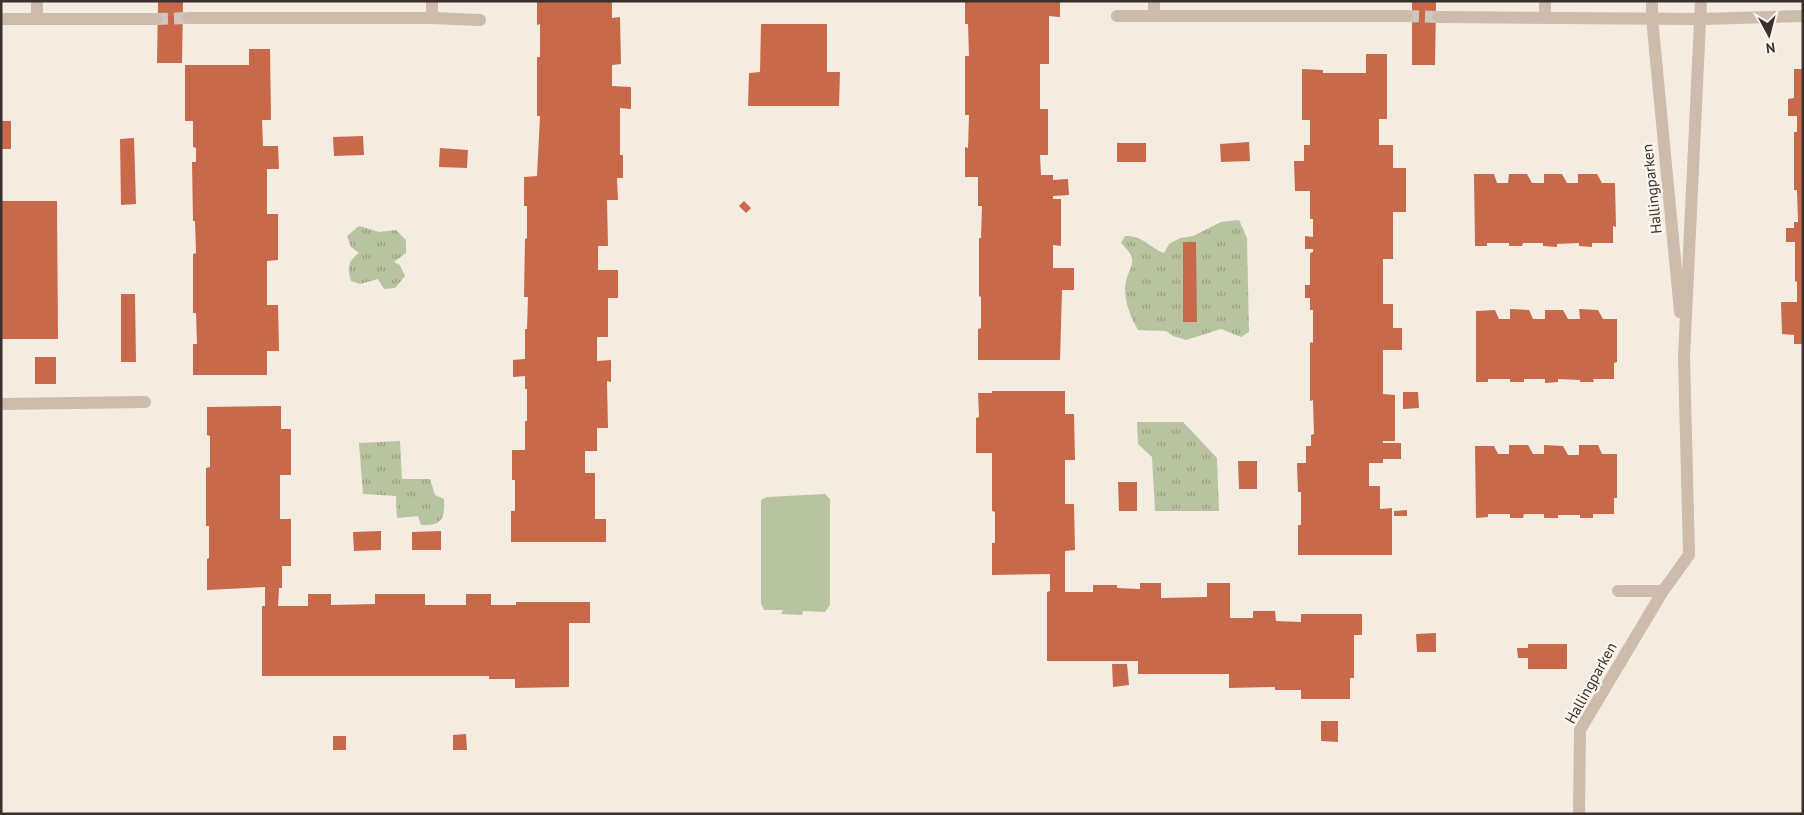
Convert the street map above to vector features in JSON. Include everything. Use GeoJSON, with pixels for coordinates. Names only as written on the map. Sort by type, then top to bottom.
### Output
{"type":"FeatureCollection","features":[{"type":"Feature","properties":{"kind":"street"},"geometry":{"type":"LineString","coordinates":[[37,1],[37,19]]}},
{"type":"Feature","properties":{"kind":"street"},"geometry":{"type":"LineString","coordinates":[[432,1],[432,18]]}},
{"type":"Feature","properties":{"kind":"street"},"geometry":{"type":"LineString","coordinates":[[1154,1],[1154,16]]}},
{"type":"Feature","properties":{"kind":"street"},"geometry":{"type":"LineString","coordinates":[[1545,1],[1545,17]]}},
{"type":"Feature","properties":{"kind":"street","name":"Hallingparken"},"geometry":{"type":"LineString","coordinates":[[1579,814],[1580,730],[1663,591],[1689,555],[1684,357],[1652,18],[1652,1]]}},
{"type":"Feature","properties":{"kind":"street","name":"Hallingparken"},"geometry":{"type":"LineString","coordinates":[[1684,357],[1701,1]]}},
{"type":"Feature","properties":{"kind":"street"},"geometry":{"type":"LineString","coordinates":[[1117,16],[1407,16]]}},
{"type":"Feature","properties":{"kind":"street"},"geometry":{"type":"LineString","coordinates":[[1438,17],[1701,20],[1803,16]]}},
{"type":"Feature","properties":{"kind":"street"},"geometry":{"type":"LineString","coordinates":[[1,20],[156,18]]}},
{"type":"Feature","properties":{"kind":"street"},"geometry":{"type":"LineString","coordinates":[[188,18],[432,18],[480,20]]}},
{"type":"Feature","properties":{"kind":"street"},"geometry":{"type":"LineString","coordinates":[[1,404],[145,402]]}},
{"type":"Feature","properties":{"kind":"street"},"geometry":{"type":"LineString","coordinates":[[1618,591],[1663,591]]}},
{"type":"Feature","properties":{"kind":"green space"},"geometry":{"type":"Polygon","coordinates":[[[1239,220],[1247,238],[1249,332],[1241,337],[1221,329],[1186,340],[1173,336],[1166,331],[1138,330],[1129,310],[1125,294],[1126,281],[1132,261],[1128,250],[1121,243],[1125,236],[1141,239],[1164,253],[1169,244],[1180,238],[1193,236],[1221,222],[1239,220]]]}},
{"type":"Feature","properties":{"kind":"green space"},"geometry":{"type":"Polygon","coordinates":[[[359,226],[379,232],[396,230],[406,240],[406,253],[394,262],[400,265],[405,276],[395,288],[384,289],[378,279],[360,284],[351,281],[349,265],[359,253],[351,247],[347,236],[359,226]]]}},
{"type":"Feature","properties":{"kind":"green space"},"geometry":{"type":"Polygon","coordinates":[[[1137,422],[1183,422],[1217,458],[1219,511],[1155,511],[1152,457],[1138,444],[1137,422]]]}},
{"type":"Feature","properties":{"kind":"green space"},"geometry":{"type":"Polygon","coordinates":[[[400,441],[402,479],[430,479],[435,495],[444,499],[443,516],[441,520],[434,524],[421,525],[418,516],[397,518],[396,496],[363,494],[359,443],[400,441]]]}},
{"type":"Feature","properties":{"kind":"green space"},"geometry":{"type":"Polygon","coordinates":[[[825,494],[830,499],[830,605],[825,612],[803,611],[802,615],[781,614],[783,610],[764,610],[761,603],[761,500],[767,497],[825,494]]]}},
{"type":"Feature","properties":{"kind":"building"},"geometry":{"type":"Polygon","coordinates":[[[158,1],[183,1],[182,63],[157,63],[158,1]]]}},
{"type":"Feature","properties":{"kind":"building"},"geometry":{"type":"Polygon","coordinates":[[[537,1],[612,1],[612,18],[620,17],[621,64],[612,65],[612,86],[631,87],[631,109],[620,108],[620,155],[623,155],[623,178],[617,178],[618,200],[607,200],[608,246],[598,246],[598,270],[618,270],[618,298],[608,298],[608,337],[597,337],[597,361],[611,360],[611,382],[607,381],[608,428],[597,428],[597,451],[585,451],[585,473],[595,473],[595,519],[606,519],[606,542],[511,542],[511,511],[515,511],[515,480],[512,480],[512,450],[525,450],[525,421],[527,421],[525,376],[513,377],[513,360],[525,359],[528,297],[524,297],[527,206],[524,206],[524,177],[537,176],[540,116],[537,116],[537,57],[540,57],[540,24],[537,25],[537,1]]]}},
{"type":"Feature","properties":{"kind":"building"},"geometry":{"type":"Polygon","coordinates":[[[965,1],[1060,1],[1060,17],[1049,16],[1049,64],[1040,64],[1040,109],[1048,109],[1048,155],[1040,155],[1041,175],[1053,175],[1053,180],[1068,179],[1069,195],[1053,196],[1053,199],[1061,199],[1061,246],[1053,245],[1053,268],[1074,268],[1074,290],[1062,290],[1060,360],[978,360],[978,329],[981,328],[979,238],[981,238],[982,206],[978,206],[978,177],[965,177],[965,147],[968,148],[969,115],[965,115],[965,56],[969,56],[968,24],[965,24],[965,1]]]}},
{"type":"Feature","properties":{"kind":"building"},"geometry":{"type":"Polygon","coordinates":[[[1412,1],[1436,1],[1435,65],[1412,65],[1412,1]]]}},
{"type":"Feature","properties":{"kind":"building"},"geometry":{"type":"Polygon","coordinates":[[[761,24],[827,24],[827,72],[840,72],[839,106],[748,106],[749,73],[760,72],[761,24]]]}},
{"type":"Feature","properties":{"kind":"building"},"geometry":{"type":"Polygon","coordinates":[[[249,49],[270,49],[271,120],[262,120],[263,146],[278,146],[279,169],[267,169],[267,214],[278,214],[278,260],[267,261],[267,305],[278,305],[279,351],[267,351],[267,375],[193,375],[193,344],[197,344],[196,313],[193,313],[193,254],[196,253],[195,221],[193,221],[192,162],[196,162],[196,148],[193,147],[193,121],[185,121],[185,65],[249,65],[249,49]]]}},
{"type":"Feature","properties":{"kind":"building"},"geometry":{"type":"Polygon","coordinates":[[[1366,54],[1387,54],[1387,119],[1379,119],[1379,145],[1393,145],[1393,168],[1406,168],[1406,212],[1393,212],[1393,259],[1383,259],[1383,304],[1393,304],[1393,328],[1402,328],[1402,350],[1383,350],[1383,394],[1395,395],[1395,441],[1383,441],[1383,443],[1401,443],[1401,459],[1383,459],[1383,463],[1369,463],[1369,486],[1380,486],[1380,509],[1392,508],[1392,555],[1298,555],[1298,525],[1301,525],[1301,492],[1298,492],[1297,463],[1306,463],[1306,446],[1311,446],[1311,435],[1314,434],[1313,400],[1310,401],[1310,342],[1313,343],[1313,310],[1310,310],[1310,298],[1305,298],[1305,285],[1310,285],[1310,253],[1313,252],[1313,249],[1305,249],[1305,236],[1313,237],[1313,219],[1310,219],[1310,191],[1295,191],[1294,161],[1304,161],[1304,145],[1310,145],[1310,120],[1302,120],[1302,69],[1323,70],[1323,73],[1366,73],[1366,54]]]}},
{"type":"Feature","properties":{"kind":"building"},"geometry":{"type":"Polygon","coordinates":[[[1794,69],[1803,69],[1803,344],[1794,344],[1794,335],[1782,334],[1781,302],[1797,302],[1795,242],[1786,242],[1786,228],[1794,228],[1794,222],[1798,222],[1797,190],[1794,190],[1794,132],[1797,132],[1797,116],[1788,116],[1788,99],[1794,98],[1794,69]]]}},
{"type":"Feature","properties":{"kind":"building"},"geometry":{"type":"Polygon","coordinates":[[[1,121],[11,121],[11,149],[1,149],[1,121]]]}},
{"type":"Feature","properties":{"kind":"building"},"geometry":{"type":"Polygon","coordinates":[[[363,136],[364,155],[334,156],[333,137],[363,136]]]}},
{"type":"Feature","properties":{"kind":"building"},"geometry":{"type":"Polygon","coordinates":[[[134,138],[136,204],[121,205],[120,139],[134,138]]]}},
{"type":"Feature","properties":{"kind":"building"},"geometry":{"type":"Polygon","coordinates":[[[1249,142],[1250,161],[1221,162],[1220,144],[1249,142]]]}},
{"type":"Feature","properties":{"kind":"building"},"geometry":{"type":"Polygon","coordinates":[[[1117,143],[1146,143],[1146,162],[1117,162],[1117,143]]]}},
{"type":"Feature","properties":{"kind":"building"},"geometry":{"type":"Polygon","coordinates":[[[440,148],[468,150],[467,168],[439,167],[440,148]]]}},
{"type":"Feature","properties":{"kind":"building"},"geometry":{"type":"Polygon","coordinates":[[[1474,174],[1494,174],[1497,183],[1508,183],[1509,174],[1527,174],[1532,183],[1544,183],[1544,174],[1562,174],[1567,183],[1578,183],[1578,174],[1597,174],[1602,183],[1615,183],[1616,227],[1613,226],[1613,243],[1592,243],[1592,247],[1579,246],[1579,243],[1557,244],[1557,247],[1543,246],[1543,243],[1523,243],[1522,246],[1509,246],[1509,243],[1487,243],[1487,246],[1475,246],[1474,174]]]}},
{"type":"Feature","properties":{"kind":"building"},"geometry":{"type":"Polygon","coordinates":[[[1,201],[57,201],[58,339],[1,339],[1,201]]]}},
{"type":"Feature","properties":{"kind":"building"},"geometry":{"type":"Polygon","coordinates":[[[744,201],[751,208],[746,213],[739,206],[744,201]]]}},
{"type":"Feature","properties":{"kind":"building"},"geometry":{"type":"Polygon","coordinates":[[[1183,242],[1196,242],[1197,322],[1183,322],[1183,242]]]}},
{"type":"Feature","properties":{"kind":"building"},"geometry":{"type":"Polygon","coordinates":[[[121,294],[135,294],[136,362],[121,362],[121,294]]]}},
{"type":"Feature","properties":{"kind":"building"},"geometry":{"type":"Polygon","coordinates":[[[1510,309],[1529,310],[1533,319],[1545,319],[1545,310],[1563,310],[1568,319],[1580,319],[1579,309],[1598,310],[1603,319],[1617,319],[1617,362],[1614,363],[1614,379],[1593,379],[1594,382],[1580,382],[1580,380],[1558,379],[1558,382],[1545,383],[1545,379],[1524,379],[1524,382],[1510,382],[1510,379],[1488,379],[1488,382],[1476,382],[1476,311],[1495,310],[1499,319],[1510,319],[1510,309]]]}},
{"type":"Feature","properties":{"kind":"building"},"geometry":{"type":"Polygon","coordinates":[[[35,357],[56,357],[56,384],[35,384],[35,357]]]}},
{"type":"Feature","properties":{"kind":"building"},"geometry":{"type":"Polygon","coordinates":[[[992,391],[1065,391],[1065,414],[1074,414],[1075,460],[1065,460],[1065,504],[1074,504],[1075,550],[1065,551],[1065,592],[1093,592],[1093,585],[1117,585],[1117,588],[1140,589],[1140,583],[1161,583],[1161,598],[1207,597],[1207,583],[1230,583],[1230,618],[1253,618],[1253,611],[1275,611],[1276,621],[1301,622],[1301,614],[1362,614],[1362,635],[1354,635],[1354,678],[1350,678],[1350,699],[1301,699],[1301,690],[1275,690],[1275,687],[1229,688],[1229,674],[1138,674],[1138,661],[1047,661],[1047,592],[1050,591],[1050,574],[992,575],[992,543],[995,543],[995,512],[992,511],[992,453],[976,453],[976,418],[979,417],[978,393],[992,393],[992,391]]]}},
{"type":"Feature","properties":{"kind":"building"},"geometry":{"type":"Polygon","coordinates":[[[1403,392],[1418,392],[1419,408],[1403,409],[1403,392]]]}},
{"type":"Feature","properties":{"kind":"building"},"geometry":{"type":"Polygon","coordinates":[[[281,406],[281,429],[291,429],[291,475],[280,475],[280,519],[291,519],[291,566],[282,566],[282,588],[279,588],[278,606],[308,606],[308,594],[331,594],[331,605],[375,604],[375,594],[425,594],[425,605],[466,605],[466,594],[491,594],[491,605],[516,605],[516,602],[590,602],[590,623],[569,623],[569,687],[515,688],[515,679],[489,679],[489,676],[262,676],[262,606],[265,606],[265,587],[207,590],[209,526],[206,526],[206,468],[210,467],[210,436],[207,435],[207,407],[281,406]]]}},
{"type":"Feature","properties":{"kind":"building"},"geometry":{"type":"Polygon","coordinates":[[[1509,445],[1528,445],[1533,454],[1544,454],[1544,445],[1563,446],[1568,455],[1579,455],[1579,445],[1598,445],[1602,454],[1617,454],[1617,498],[1614,498],[1614,514],[1593,514],[1593,518],[1580,518],[1580,515],[1558,515],[1558,518],[1544,518],[1544,514],[1524,514],[1523,518],[1510,518],[1510,514],[1488,514],[1488,517],[1476,518],[1475,446],[1494,446],[1498,454],[1509,454],[1509,445]]]}},
{"type":"Feature","properties":{"kind":"building"},"geometry":{"type":"Polygon","coordinates":[[[1238,461],[1257,461],[1257,489],[1239,489],[1238,461]]]}},
{"type":"Feature","properties":{"kind":"building"},"geometry":{"type":"Polygon","coordinates":[[[1118,482],[1137,482],[1137,511],[1119,511],[1118,482]]]}},
{"type":"Feature","properties":{"kind":"building"},"geometry":{"type":"Polygon","coordinates":[[[1407,510],[1407,516],[1394,516],[1394,511],[1407,510]]]}},
{"type":"Feature","properties":{"kind":"building"},"geometry":{"type":"Polygon","coordinates":[[[381,531],[381,550],[354,551],[353,532],[381,531]]]}},
{"type":"Feature","properties":{"kind":"building"},"geometry":{"type":"Polygon","coordinates":[[[441,531],[441,550],[412,550],[412,532],[441,531]]]}},
{"type":"Feature","properties":{"kind":"building"},"geometry":{"type":"Polygon","coordinates":[[[1436,633],[1436,652],[1417,652],[1416,634],[1436,633]]]}},
{"type":"Feature","properties":{"kind":"building"},"geometry":{"type":"Polygon","coordinates":[[[1528,644],[1567,644],[1567,669],[1528,669],[1528,658],[1518,658],[1517,648],[1528,648],[1528,644]]]}},
{"type":"Feature","properties":{"kind":"building"},"geometry":{"type":"Polygon","coordinates":[[[1112,664],[1127,664],[1129,685],[1113,687],[1112,664]]]}},
{"type":"Feature","properties":{"kind":"building"},"geometry":{"type":"Polygon","coordinates":[[[1321,721],[1338,721],[1338,742],[1321,741],[1321,721]]]}},
{"type":"Feature","properties":{"kind":"building"},"geometry":{"type":"Polygon","coordinates":[[[466,734],[467,750],[453,750],[453,735],[466,734]]]}},
{"type":"Feature","properties":{"kind":"building"},"geometry":{"type":"Polygon","coordinates":[[[333,736],[346,736],[346,750],[333,750],[333,736]]]}},
{"type":"Feature","properties":{"kind":"tunnel"},"geometry":{"type":"LineString","coordinates":[[1407,16],[1438,17]]}},
{"type":"Feature","properties":{"kind":"tunnel"},"geometry":{"type":"LineString","coordinates":[[156,19],[188,18]]}}]}
